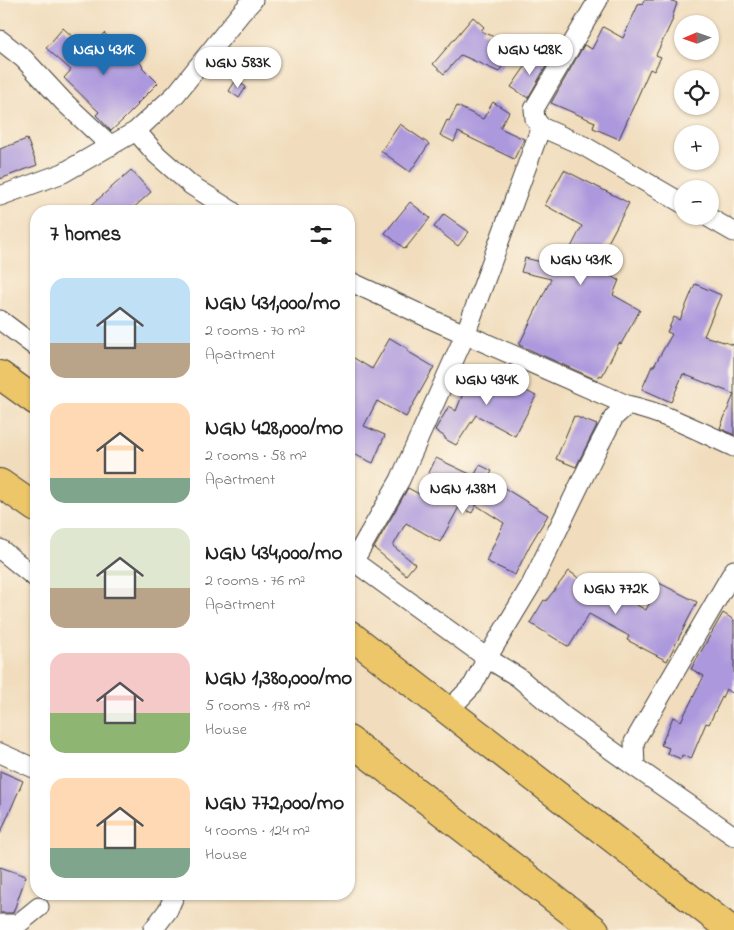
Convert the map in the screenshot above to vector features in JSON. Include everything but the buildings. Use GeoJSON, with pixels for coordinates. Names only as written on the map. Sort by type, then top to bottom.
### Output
{"type":"FeatureCollection","features":[{"type":"Feature","properties":{"kind":"highway"},"geometry":{"type":"LineString","coordinates":[[0,376],[30,397]]}},
{"type":"Feature","properties":{"kind":"highway"},"geometry":{"type":"LineString","coordinates":[[0,483],[30,504]]}},
{"type":"Feature","properties":{"kind":"highway"},"geometry":{"type":"LineString","coordinates":[[355,639],[731,930]]}},
{"type":"Feature","properties":{"kind":"highway"},"geometry":{"type":"LineString","coordinates":[[355,745],[595,930]]}},
{"type":"Feature","properties":{"kind":"street"},"geometry":{"type":"LineString","coordinates":[[0,196],[63,173],[136,131],[176,94],[253,0]]}},
{"type":"Feature","properties":{"kind":"street"},"geometry":{"type":"LineString","coordinates":[[598,0],[534,109],[535,119],[542,127],[584,146],[674,198]]}},
{"type":"Feature","properties":{"kind":"street"},"geometry":{"type":"LineString","coordinates":[[0,40],[24,59],[64,102],[111,146]]}},
{"type":"Feature","properties":{"kind":"street"},"geometry":{"type":"LineString","coordinates":[[355,553],[400,480],[465,334],[542,127]]}},
{"type":"Feature","properties":{"kind":"street"},"geometry":{"type":"LineString","coordinates":[[136,131],[157,155],[191,185],[223,205]]}},
{"type":"Feature","properties":{"kind":"street"},"geometry":{"type":"LineString","coordinates":[[719,223],[734,232]]}},
{"type":"Feature","properties":{"kind":"street"},"geometry":{"type":"LineString","coordinates":[[355,284],[627,405],[668,417],[734,447]]}},
{"type":"Feature","properties":{"kind":"street"},"geometry":{"type":"LineString","coordinates":[[0,320],[30,342]]}},
{"type":"Feature","properties":{"kind":"street"},"geometry":{"type":"LineString","coordinates":[[448,711],[473,685],[531,585],[614,417],[627,405]]}},
{"type":"Feature","properties":{"kind":"street"},"geometry":{"type":"LineString","coordinates":[[0,549],[30,573]]}},
{"type":"Feature","properties":{"kind":"street"},"geometry":{"type":"LineString","coordinates":[[355,563],[487,658],[518,677],[565,717],[734,836]]}},
{"type":"Feature","properties":{"kind":"street"},"geometry":{"type":"LineString","coordinates":[[634,767],[634,742],[732,581]]}},
{"type":"Feature","properties":{"kind":"street"},"geometry":{"type":"LineString","coordinates":[[610,749],[634,742]]}},
{"type":"Feature","properties":{"kind":"street"},"geometry":{"type":"LineString","coordinates":[[0,753],[30,766]]}},
{"type":"Feature","properties":{"kind":"street"},"geometry":{"type":"LineString","coordinates":[[0,924],[18,924],[40,900]]}},
{"type":"Feature","properties":{"kind":"street"},"geometry":{"type":"LineString","coordinates":[[32,930],[40,900]]}},
{"type":"Feature","properties":{"kind":"street"},"geometry":{"type":"LineString","coordinates":[[153,930],[168,910],[172,900]]}}]}
